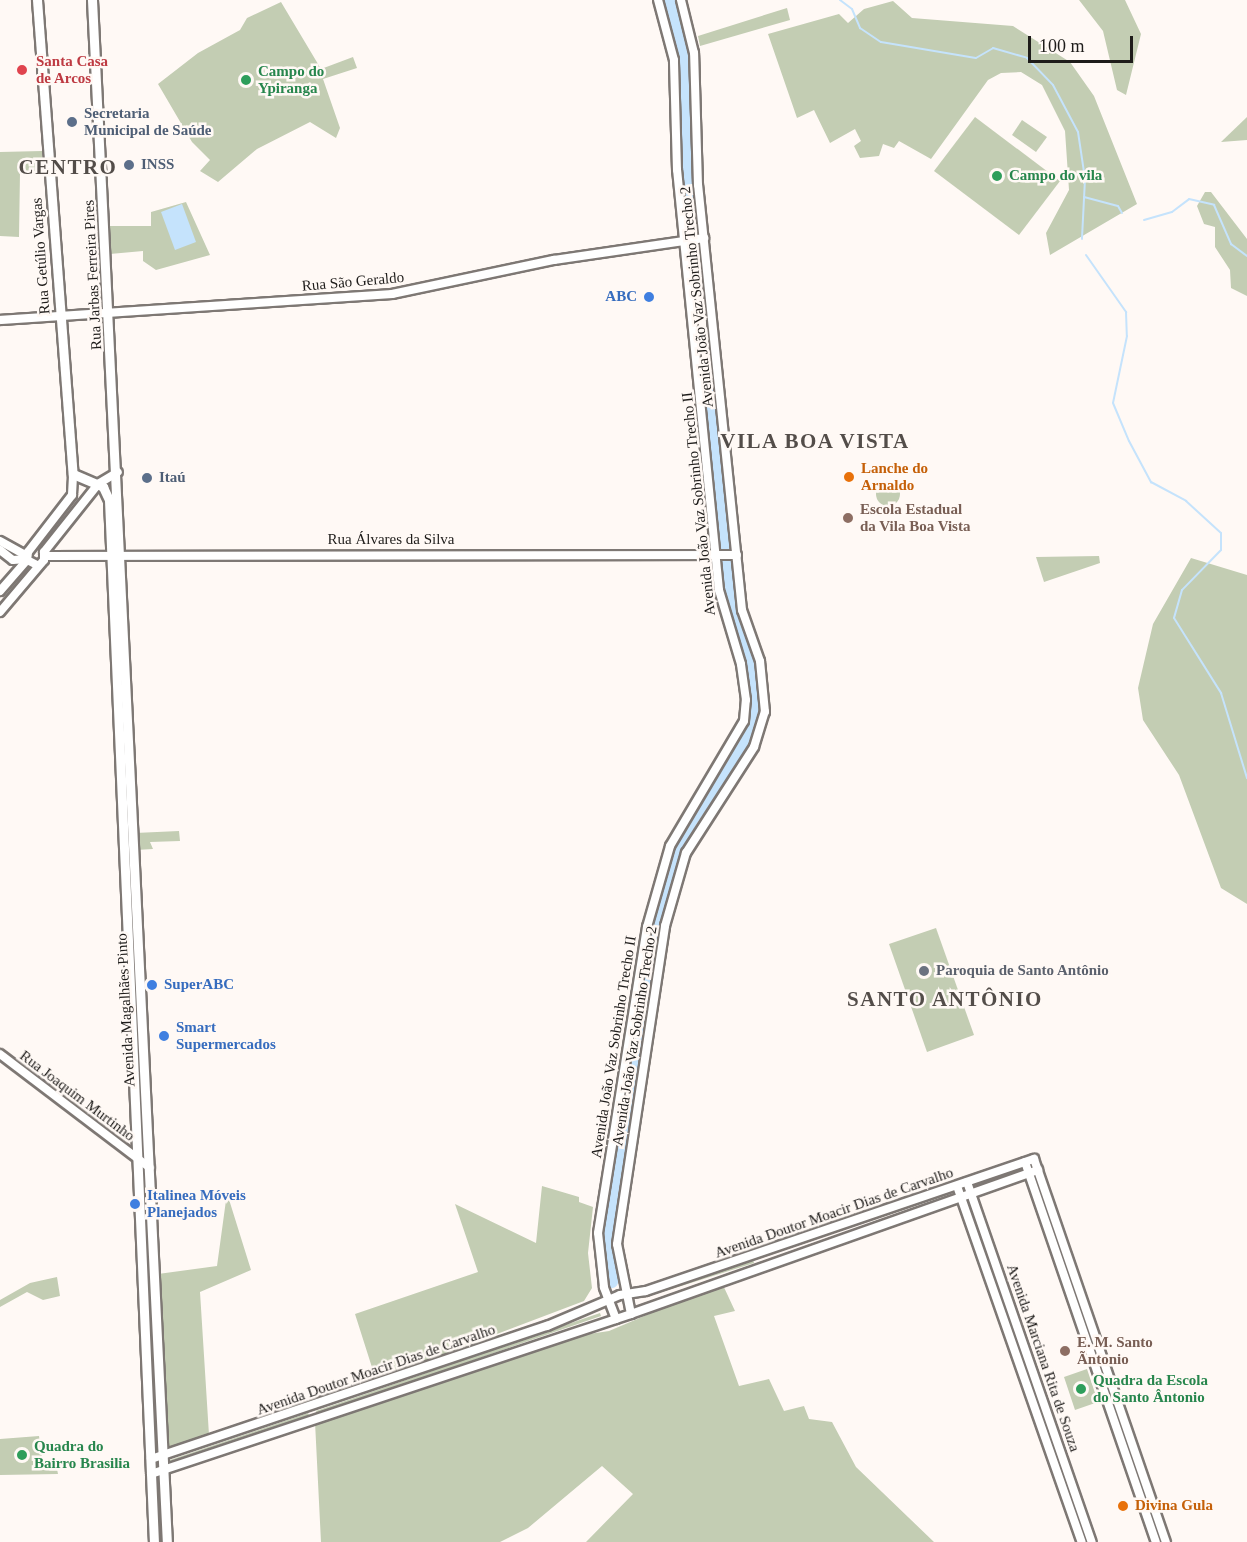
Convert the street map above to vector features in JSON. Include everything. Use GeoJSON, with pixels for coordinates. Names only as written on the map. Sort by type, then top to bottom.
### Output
{"type":"FeatureCollection","features":[{"type":"Feature","properties":{"kind":"main road","name":"Rua Getúlio Vargas"},"geometry":{"type":"LineString","coordinates":[[37,0],[73,474]]}},
{"type":"Feature","properties":{"kind":"main road","name":"Rua Jarbas Ferreira Pires"},"geometry":{"type":"LineString","coordinates":[[92,0],[118,474]]}},
{"type":"Feature","properties":{"kind":"main road"},"geometry":{"type":"LineString","coordinates":[[73,474],[98,484]]}},
{"type":"Feature","properties":{"kind":"main road","name":"Avenida Magalhães Pinto"},"geometry":{"type":"LineString","coordinates":[[118,474],[167,1540]]}},
{"type":"Feature","properties":{"kind":"main road","name":"Avenida Magalhães Pinto"},"geometry":{"type":"LineString","coordinates":[[98,484],[109,500],[154,1540]]}},
{"type":"Feature","properties":{"kind":"main road"},"geometry":{"type":"LineString","coordinates":[[117,687],[127,687]]}},
{"type":"Feature","properties":{"kind":"main road"},"geometry":{"type":"LineString","coordinates":[[136,1148],[149,1148]]}},
{"type":"Feature","properties":{"kind":"main road"},"geometry":{"type":"LineString","coordinates":[[154,1540],[167,1540]]}},
{"type":"Feature","properties":{"kind":"street","name":"Avenida João Vaz Sobrinho Trecho II"},"geometry":{"type":"LineString","coordinates":[[608,1300],[598,1233],[647,927],[670,846],[744,721],[741,663],[727,627],[718,556],[685,242],[674,60],[658,0]]}},
{"type":"Feature","properties":{"kind":"street","name":"Avenida João Vaz Sobrinho Trecho 2"},"geometry":{"type":"LineString","coordinates":[[631,1314],[618,1234],[665,926],[686,854],[754,747],[765,712],[760,661],[742,610],[734,555],[704,238],[694,53],[681,0]]}},
{"type":"Feature","properties":{"kind":"street","name":"Rua São Geraldo"},"geometry":{"type":"LineString","coordinates":[[0,320],[392,294],[554,260],[704,238]]}},
{"type":"Feature","properties":{"kind":"street","name":"Rua Getúlio Vargas"},"geometry":{"type":"LineString","coordinates":[[34,547],[72,495],[73,474]]}},
{"type":"Feature","properties":{"kind":"street"},"geometry":{"type":"LineString","coordinates":[[0,612],[98,484],[118,474]]}},
{"type":"Feature","properties":{"kind":"street"},"geometry":{"type":"LineString","coordinates":[[0,541],[37,565]]}},
{"type":"Feature","properties":{"kind":"street"},"geometry":{"type":"LineString","coordinates":[[0,591],[34,547],[44,554]]}},
{"type":"Feature","properties":{"kind":"street"},"geometry":{"type":"LineString","coordinates":[[0,550],[13,560],[27,558]]}},
{"type":"Feature","properties":{"kind":"street","name":"Rua Álvares da Silva"},"geometry":{"type":"LineString","coordinates":[[44,554],[734,555]]}},
{"type":"Feature","properties":{"kind":"street","name":"Rua Joaquim Murtinho"},"geometry":{"type":"LineString","coordinates":[[0,1054],[150,1168]]}},
{"type":"Feature","properties":{"kind":"street","name":"Avenida Doutor Moacir Dias de Carvalho"},"geometry":{"type":"LineString","coordinates":[[151,1459],[163,1457],[517,1336],[608,1300],[1034,1159],[1038,1170],[631,1314],[521,1347],[151,1473]]}},
{"type":"Feature","properties":{"kind":"street"},"geometry":{"type":"LineString","coordinates":[[1025,1162],[1156,1542]]}},
{"type":"Feature","properties":{"kind":"street"},"geometry":{"type":"LineString","coordinates":[[1038,1170],[1166,1542]]}},
{"type":"Feature","properties":{"kind":"street","name":"Avenida Marciana Rita de Souza"},"geometry":{"type":"LineString","coordinates":[[967,1182],[1092,1542]]}},
{"type":"Feature","properties":{"kind":"street","name":"Avenida Marciana Rita de Souza"},"geometry":{"type":"LineString","coordinates":[[957,1186],[1082,1542]]}},
{"type":"Feature","properties":{"kind":"street"},"geometry":{"type":"LineString","coordinates":[[608,1300],[616,1318]]}},
{"type":"Feature","properties":{"kind":"street"},"geometry":{"type":"LineString","coordinates":[[517,1336],[521,1347]]}},
{"type":"Feature","properties":{"kind":"street"},"geometry":{"type":"LineString","coordinates":[[1027,1385],[1036,1381]]}},
{"type":"Feature","properties":{"kind":"green space"},"geometry":{"type":"Polygon","coordinates":[[[1079,0],[1125,0],[1141,34],[1126,95],[1117,90],[1103,31],[1079,0]]]}},
{"type":"Feature","properties":{"kind":"green space"},"geometry":{"type":"Polygon","coordinates":[[[893,1],[912,18],[1013,26],[1070,62],[1094,96],[1137,204],[1050,255],[1046,233],[1069,190],[1065,131],[1042,85],[1021,72],[1001,73],[988,80],[931,159],[899,141],[894,148],[883,144],[879,156],[860,158],[854,146],[861,141],[855,129],[830,143],[814,110],[797,118],[768,34],[839,14],[848,23],[864,9],[893,1]]]}},
{"type":"Feature","properties":{"kind":"green space"},"geometry":{"type":"Polygon","coordinates":[[[281,2],[321,69],[353,57],[357,68],[323,79],[340,128],[336,138],[310,122],[257,149],[218,182],[200,171],[210,160],[192,142],[158,84],[198,53],[240,30],[247,18],[281,2]]]}},
{"type":"Feature","properties":{"kind":"green space"},"geometry":{"type":"Polygon","coordinates":[[[787,8],[790,20],[700,46],[698,36],[787,8]]]}},
{"type":"Feature","properties":{"kind":"green space","name":"Campo do vila"},"geometry":{"type":"Polygon","coordinates":[[[975,117],[1060,181],[1019,235],[934,171],[975,117]]]}},
{"type":"Feature","properties":{"kind":"green space"},"geometry":{"type":"Polygon","coordinates":[[[1247,117],[1247,140],[1221,142],[1247,117]]]}},
{"type":"Feature","properties":{"kind":"green space"},"geometry":{"type":"Polygon","coordinates":[[[1022,120],[1047,137],[1036,152],[1012,135],[1022,120]]]}},
{"type":"Feature","properties":{"kind":"green space"},"geometry":{"type":"Polygon","coordinates":[[[42,151],[43,172],[20,173],[19,237],[0,236],[0,152],[42,151]]]}},
{"type":"Feature","properties":{"kind":"green space"},"geometry":{"type":"Polygon","coordinates":[[[1205,192],[1211,192],[1247,239],[1247,296],[1231,288],[1230,270],[1215,247],[1215,227],[1204,224],[1197,206],[1205,192]]]}},
{"type":"Feature","properties":{"kind":"green space"},"geometry":{"type":"Polygon","coordinates":[[[186,202],[210,255],[156,270],[143,261],[143,251],[110,254],[108,226],[151,226],[151,212],[186,202]]]}},
{"type":"Feature","properties":{"kind":"green space"},"geometry":{"type":"Polygon","coordinates":[[[888,482],[897,485],[900,494],[897,503],[888,506],[879,503],[876,494],[879,485],[888,482]]]}},
{"type":"Feature","properties":{"kind":"green space"},"geometry":{"type":"Polygon","coordinates":[[[1099,556],[1100,563],[1044,582],[1036,557],[1099,556]]]}},
{"type":"Feature","properties":{"kind":"green space"},"geometry":{"type":"Polygon","coordinates":[[[1191,558],[1247,575],[1247,904],[1221,888],[1179,775],[1143,720],[1138,688],[1153,624],[1191,558]]]}},
{"type":"Feature","properties":{"kind":"green space"},"geometry":{"type":"Polygon","coordinates":[[[179,831],[180,841],[150,842],[153,849],[136,850],[135,833],[179,831]]]}},
{"type":"Feature","properties":{"kind":"green space"},"geometry":{"type":"Polygon","coordinates":[[[936,928],[974,1035],[927,1052],[889,944],[936,928]]]}},
{"type":"Feature","properties":{"kind":"green space"},"geometry":{"type":"Polygon","coordinates":[[[542,1186],[579,1197],[579,1202],[593,1207],[588,1253],[592,1288],[584,1301],[376,1380],[355,1314],[478,1272],[455,1204],[536,1243],[542,1186]]]}},
{"type":"Feature","properties":{"kind":"green space"},"geometry":{"type":"Polygon","coordinates":[[[227,1193],[251,1270],[200,1292],[209,1435],[162,1450],[158,1274],[217,1266],[227,1193]]]}},
{"type":"Feature","properties":{"kind":"green space"},"geometry":{"type":"Polygon","coordinates":[[[753,1260],[754,1263],[640,1299],[753,1260]]]}},
{"type":"Feature","properties":{"kind":"green space"},"geometry":{"type":"Polygon","coordinates":[[[57,1277],[60,1296],[43,1300],[27,1292],[0,1307],[0,1300],[30,1283],[57,1277]]]}},
{"type":"Feature","properties":{"kind":"green space"},"geometry":{"type":"Polygon","coordinates":[[[722,1283],[735,1311],[714,1316],[739,1386],[769,1379],[784,1411],[804,1406],[809,1419],[832,1422],[856,1467],[934,1542],[586,1542],[633,1494],[602,1466],[528,1528],[500,1542],[321,1542],[315,1422],[556,1339],[609,1331],[722,1283]]]}},
{"type":"Feature","properties":{"kind":"green space"},"geometry":{"type":"Polygon","coordinates":[[[600,1313],[601,1316],[317,1414],[316,1411],[600,1313]]]}},
{"type":"Feature","properties":{"kind":"green space","name":"Quadra da Escola do Santo Ântonio"},"geometry":{"type":"Polygon","coordinates":[[[1087,1369],[1098,1402],[1075,1410],[1064,1377],[1087,1369]]]}},
{"type":"Feature","properties":{"kind":"green space"},"geometry":{"type":"Polygon","coordinates":[[[308,1413],[310,1417],[168,1466],[167,1461],[308,1413]]]}},
{"type":"Feature","properties":{"kind":"green space","name":"Quadra do Bairro Brasilia"},"geometry":{"type":"Polygon","coordinates":[[[39,1436],[43,1465],[56,1464],[58,1474],[0,1475],[0,1439],[39,1436]]]}},
{"type":"Feature","properties":{"kind":"water"},"geometry":{"type":"Polygon","coordinates":[[[182,204],[196,242],[175,250],[161,212],[182,204]]]}},
{"type":"Feature","properties":{"kind":"waterway"},"geometry":{"type":"LineString","coordinates":[[670,0],[682,49],[690,219]]}},
{"type":"Feature","properties":{"kind":"waterway"},"geometry":{"type":"LineString","coordinates":[[840,0],[852,9],[860,28],[881,42],[976,58],[993,48],[1027,58],[1053,85],[1078,132],[1085,179],[1082,239]]}},
{"type":"Feature","properties":{"kind":"waterway"},"geometry":{"type":"LineString","coordinates":[[1084,197],[1118,206],[1122,213]]}},
{"type":"Feature","properties":{"kind":"waterway"},"geometry":{"type":"LineString","coordinates":[[1144,220],[1172,212],[1189,199],[1214,205],[1231,244],[1247,256]]}},
{"type":"Feature","properties":{"kind":"waterway"},"geometry":{"type":"LineString","coordinates":[[1086,255],[1126,312],[1127,336],[1113,403],[1129,441],[1151,482],[1186,501],[1221,533],[1221,550],[1182,590],[1174,618],[1221,693],[1247,778]]}},
{"type":"Feature","properties":{"kind":"waterway"},"geometry":{"type":"LineString","coordinates":[[710,393],[724,545]]}},
{"type":"Feature","properties":{"kind":"waterway"},"geometry":{"type":"LineString","coordinates":[[612,1282],[609,1225],[657,915],[690,823],[745,742],[754,712],[752,668],[730,611],[726,564]]}},
{"type":"Feature","properties":{"kind":"place","name":"Santa Casa de Arcos"},"geometry":{"type":"Point","coordinates":[22,70]}},
{"type":"Feature","properties":{"kind":"place","name":"Campo do Ypiranga"},"geometry":{"type":"Point","coordinates":[246,80]}},
{"type":"Feature","properties":{"kind":"place","name":"Secretaria Municipal de Saúde"},"geometry":{"type":"Point","coordinates":[72,122]}},
{"type":"Feature","properties":{"kind":"place","name":"INSS"},"geometry":{"type":"Point","coordinates":[129,165]}},
{"type":"Feature","properties":{"kind":"place","name":"Campo do vila"},"geometry":{"type":"Point","coordinates":[997,176]}},
{"type":"Feature","properties":{"kind":"place","name":"ABC"},"geometry":{"type":"Point","coordinates":[649,297]}},
{"type":"Feature","properties":{"kind":"place","name":"Lanche do Arnaldo"},"geometry":{"type":"Point","coordinates":[849,477]}},
{"type":"Feature","properties":{"kind":"place","name":"Itaú"},"geometry":{"type":"Point","coordinates":[147,478]}},
{"type":"Feature","properties":{"kind":"place","name":"Escola Estadual da Vila Boa Vista"},"geometry":{"type":"Point","coordinates":[848,518]}},
{"type":"Feature","properties":{"kind":"place","name":"Paroquia de Santo Antônio"},"geometry":{"type":"Point","coordinates":[924,971]}},
{"type":"Feature","properties":{"kind":"place","name":"SuperABC"},"geometry":{"type":"Point","coordinates":[152,985]}},
{"type":"Feature","properties":{"kind":"place","name":"Smart Supermercados"},"geometry":{"type":"Point","coordinates":[164,1036]}},
{"type":"Feature","properties":{"kind":"place","name":"Italinea Móveis Planejados"},"geometry":{"type":"Point","coordinates":[135,1204]}},
{"type":"Feature","properties":{"kind":"place","name":"E. M. Santo Ãntonio"},"geometry":{"type":"Point","coordinates":[1065,1351]}},
{"type":"Feature","properties":{"kind":"place","name":"Quadra da Escola do Santo Ântonio"},"geometry":{"type":"Point","coordinates":[1081,1389]}},
{"type":"Feature","properties":{"kind":"place","name":"Quadra do Bairro Brasilia"},"geometry":{"type":"Point","coordinates":[22,1455]}},
{"type":"Feature","properties":{"kind":"place","name":"Divina Gula"},"geometry":{"type":"Point","coordinates":[1123,1506]}},
{"type":"Feature","properties":{"kind":"district","name":"CENTRO"},"geometry":{"type":"Point","coordinates":[68,167]}},
{"type":"Feature","properties":{"kind":"district","name":"VILA BOA VISTA"},"geometry":{"type":"Point","coordinates":[815,441]}},
{"type":"Feature","properties":{"kind":"district","name":"SANTO ANTÔNIO"},"geometry":{"type":"Point","coordinates":[945,999]}}]}
